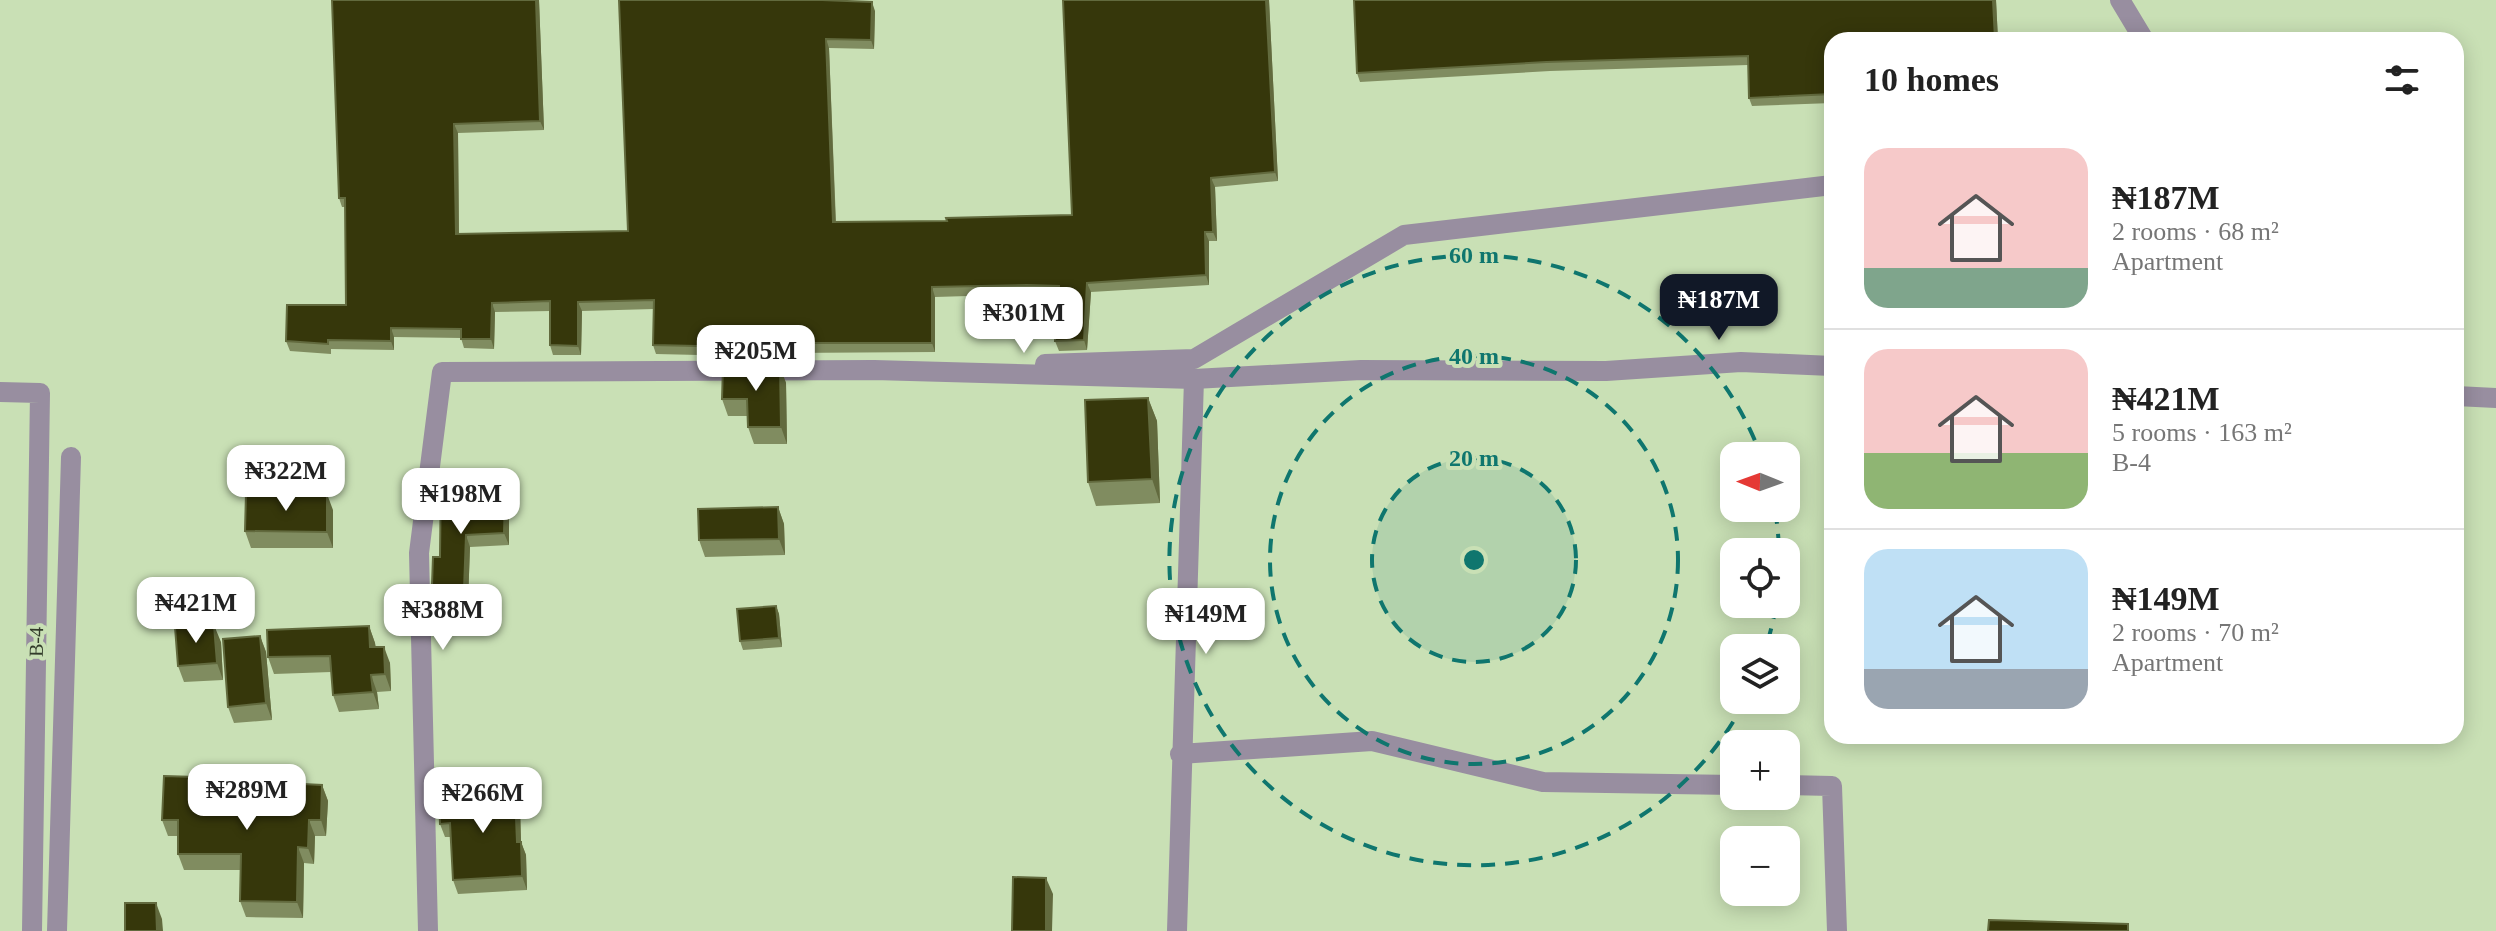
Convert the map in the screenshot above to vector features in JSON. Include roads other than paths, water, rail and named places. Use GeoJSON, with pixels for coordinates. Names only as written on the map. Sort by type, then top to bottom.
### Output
{"type":"FeatureCollection","features":[{"type":"Feature","properties":{"kind":"street"},"geometry":{"type":"LineString","coordinates":[[2120,0],[2139,32]]}},
{"type":"Feature","properties":{"kind":"street"},"geometry":{"type":"LineString","coordinates":[[428,931],[419,553],[442,372],[874,370],[1194,359],[1404,235],[1824,186]]}},
{"type":"Feature","properties":{"kind":"street"},"geometry":{"type":"LineString","coordinates":[[874,370],[1194,379],[1361,370],[1606,371],[1741,362],[1824,366]]}},
{"type":"Feature","properties":{"kind":"street"},"geometry":{"type":"LineString","coordinates":[[1177,931],[1180,754],[1194,379]]}},
{"type":"Feature","properties":{"kind":"street","name":"B-4"},"geometry":{"type":"LineString","coordinates":[[0,392],[40,393],[32,931]]}},
{"type":"Feature","properties":{"kind":"street"},"geometry":{"type":"LineString","coordinates":[[2464,396],[2496,398]]}},
{"type":"Feature","properties":{"kind":"street"},"geometry":{"type":"LineString","coordinates":[[57,931],[71,457]]}},
{"type":"Feature","properties":{"kind":"street"},"geometry":{"type":"LineString","coordinates":[[1180,754],[1372,741],[1543,782],[1720,785]]}},
{"type":"Feature","properties":{"kind":"street"},"geometry":{"type":"LineString","coordinates":[[1800,785],[1832,786],[1837,931]]}}]}
